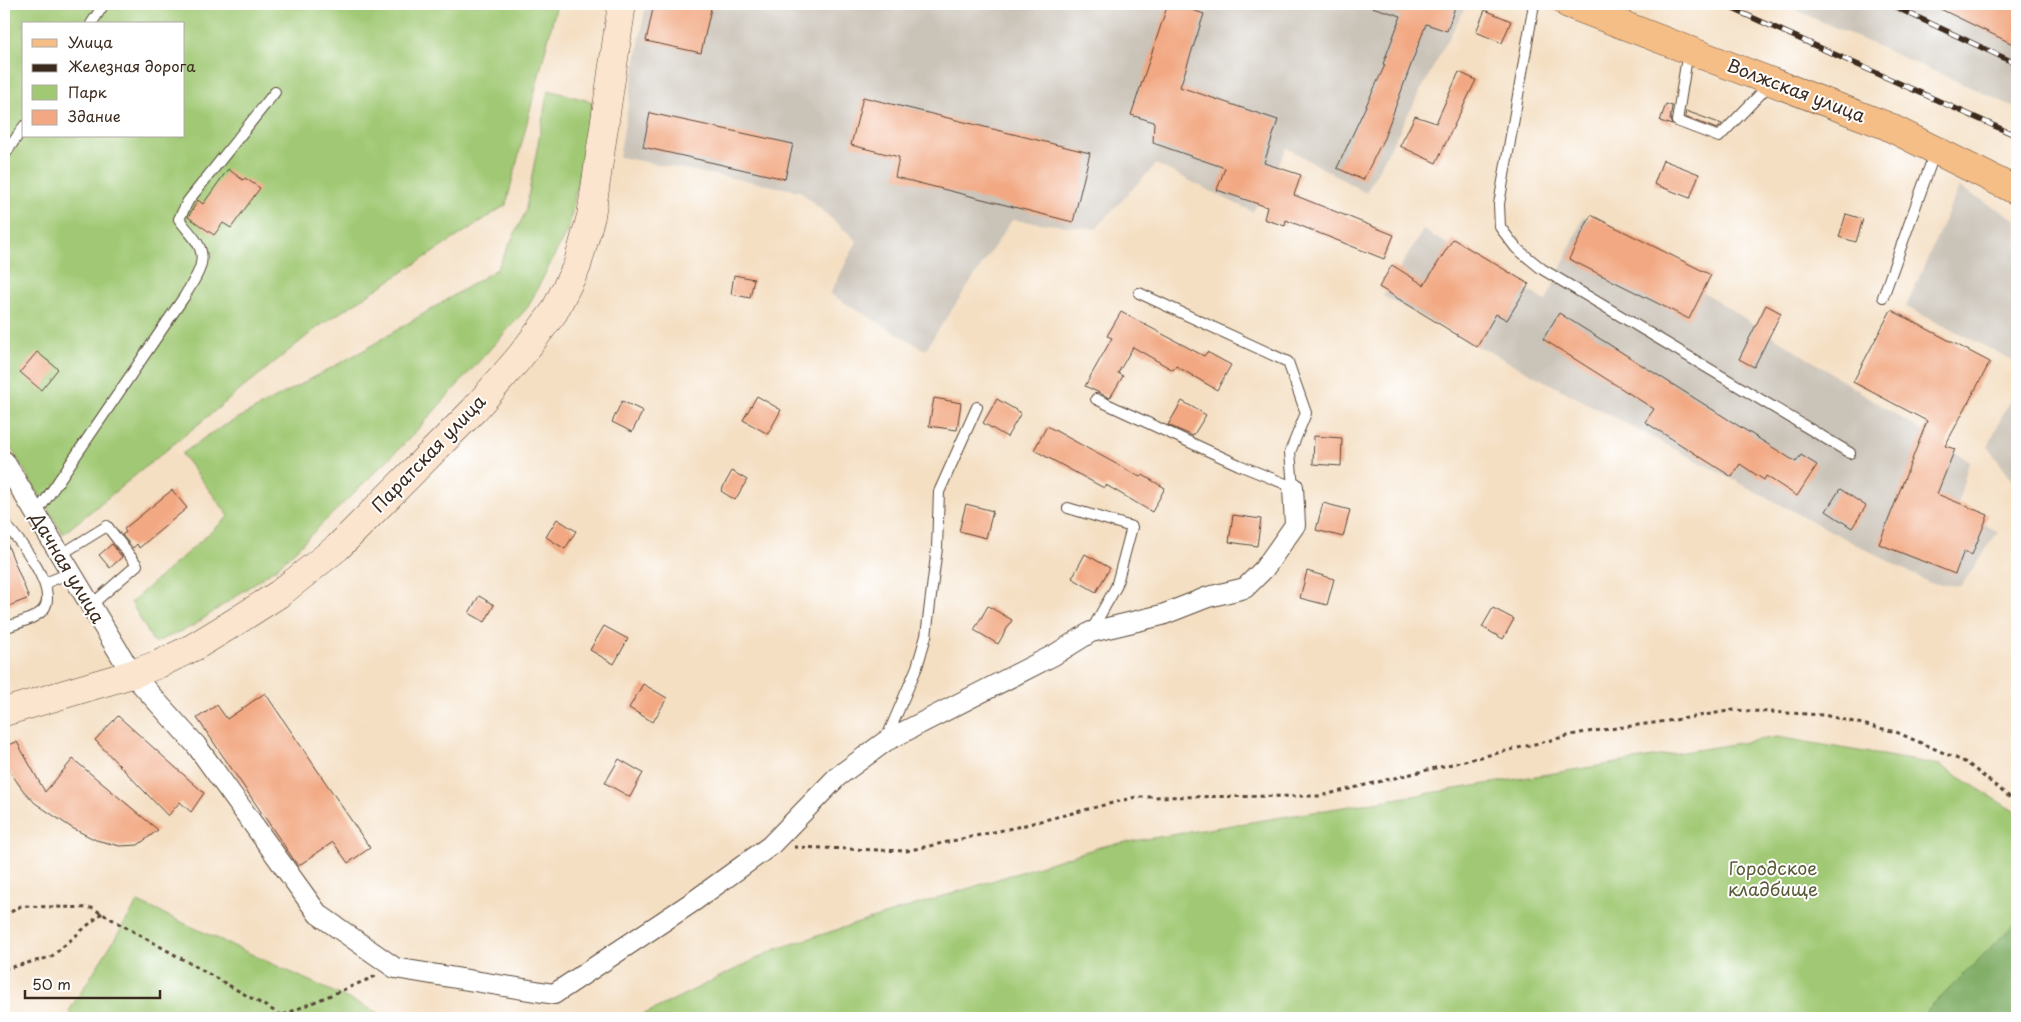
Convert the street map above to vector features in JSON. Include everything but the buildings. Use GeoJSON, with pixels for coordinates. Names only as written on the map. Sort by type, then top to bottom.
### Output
{"type":"FeatureCollection","features":[{"type":"Feature","properties":{"kind":"main road","name":"Паратская улица"},"geometry":{"type":"LineString","coordinates":[[4,712],[132,674],[194,648],[280,594],[338,547],[474,410],[554,312],[577,266],[591,216],[622,4]]}},
{"type":"Feature","properties":{"kind":"main road","name":"Волжская улица"},"geometry":{"type":"LineString","coordinates":[[1568,4],[1885,126],[2017,191]]}},
{"type":"Feature","properties":{"kind":"street","name":"Дачная улица"},"geometry":{"type":"LineString","coordinates":[[4,461],[132,674],[196,745],[318,914],[395,968]]}},
{"type":"Feature","properties":{"kind":"street"},"geometry":{"type":"LineString","coordinates":[[395,968],[554,994],[694,901],[770,846],[837,777],[886,741],[1054,655],[1090,632],[1162,615],[1208,597],[1245,588],[1264,569],[1295,525],[1293,487]]}},
{"type":"Feature","properties":{"kind":"lane"},"geometry":{"type":"LineString","coordinates":[[92,22],[104,4]]}},
{"type":"Feature","properties":{"kind":"lane"},"geometry":{"type":"LineString","coordinates":[[1534,4],[1499,204],[1500,227],[1516,248],[1542,269],[1850,453]]}},
{"type":"Feature","properties":{"kind":"lane"},"geometry":{"type":"LineString","coordinates":[[1688,50],[1677,121],[1719,137],[1772,82]]}},
{"type":"Feature","properties":{"kind":"lane"},"geometry":{"type":"LineString","coordinates":[[36,514],[184,297],[201,267],[203,256],[198,244],[179,219],[188,200],[275,92]]}},
{"type":"Feature","properties":{"kind":"lane"},"geometry":{"type":"LineString","coordinates":[[4,156],[22,129]]}},
{"type":"Feature","properties":{"kind":"lane"},"geometry":{"type":"LineString","coordinates":[[1883,297],[1936,151]]}},
{"type":"Feature","properties":{"kind":"lane"},"geometry":{"type":"LineString","coordinates":[[1096,399],[1239,465],[1293,487],[1290,452],[1306,413],[1288,362],[1139,293]]}},
{"type":"Feature","properties":{"kind":"lane"},"geometry":{"type":"LineString","coordinates":[[886,741],[918,667],[926,636],[936,548],[939,492],[977,407]]}},
{"type":"Feature","properties":{"kind":"lane"},"geometry":{"type":"LineString","coordinates":[[1068,508],[1132,527],[1116,588],[1090,632]]}},
{"type":"Feature","properties":{"kind":"lane"},"geometry":{"type":"LineString","coordinates":[[4,523],[20,540],[45,583],[48,597],[44,609],[38,615],[4,628]]}},
{"type":"Feature","properties":{"kind":"lane"},"geometry":{"type":"LineString","coordinates":[[60,556],[107,526],[137,565],[90,606]]}},
{"type":"Feature","properties":{"kind":"lane"},"geometry":{"type":"LineString","coordinates":[[45,583],[70,573]]}},
{"type":"Feature","properties":{"kind":"path"},"geometry":{"type":"LineString","coordinates":[[770,846],[906,851],[1017,827],[1136,797],[1320,796],[1580,733],[1734,710],[1824,715],[1896,732],[1967,763],[2017,803]]}},
{"type":"Feature","properties":{"kind":"path"},"geometry":{"type":"LineString","coordinates":[[4,916],[22,906],[92,908],[283,1016]]}},
{"type":"Feature","properties":{"kind":"path"},"geometry":{"type":"LineString","coordinates":[[4,969],[51,957],[102,913]]}},
{"type":"Feature","properties":{"kind":"path"},"geometry":{"type":"LineString","coordinates":[[276,1018],[395,968]]}},
{"type":"Feature","properties":{"kind":"path"},"geometry":{"type":"LineString","coordinates":[[2008,1018],[2017,1009]]}},
{"type":"Feature","properties":{"kind":"shaded area"},"geometry":{"type":"Polygon","coordinates":[[[646,4],[1467,4],[1366,193],[1287,148],[1253,212],[1156,164],[1095,229],[1012,220],[925,350],[830,294],[857,241],[800,191],[619,157],[646,4]]]}},
{"type":"Feature","properties":{"kind":"shaded area"},"geometry":{"type":"Polygon","coordinates":[[[1782,4],[2017,4],[2017,108],[1782,4]]]}},
{"type":"Feature","properties":{"kind":"shaded area"},"geometry":{"type":"Polygon","coordinates":[[[1959,187],[2017,220],[2017,362],[1906,307],[1959,187]]]}},
{"type":"Feature","properties":{"kind":"shaded area"},"geometry":{"type":"Polygon","coordinates":[[[1584,216],[1969,461],[1957,507],[1998,532],[1961,586],[1930,583],[1383,296],[1423,230],[1546,301],[1584,216]]]}},
{"type":"Feature","properties":{"kind":"shaded area"},"geometry":{"type":"Polygon","coordinates":[[[2017,384],[2017,487],[1988,447],[2017,384]]]}},
{"type":"Feature","properties":{"kind":"green space"},"geometry":{"type":"Polygon","coordinates":[[[4,4],[557,4],[506,205],[318,327],[63,534],[4,437],[4,4]]]}},
{"type":"Feature","properties":{"kind":"green space"},"geometry":{"type":"Polygon","coordinates":[[[548,90],[593,102],[569,227],[528,307],[408,440],[279,566],[193,626],[154,643],[131,602],[229,516],[182,454],[211,433],[364,350],[497,269],[525,213],[548,90]]]}},
{"type":"Feature","properties":{"kind":"green space","name":"Городское кладбище"},"geometry":{"type":"Polygon","coordinates":[[[1777,737],[1940,765],[2017,813],[2017,921],[1920,1018],[637,1018],[776,949],[1103,846],[1777,737]]]}},
{"type":"Feature","properties":{"kind":"green space"},"geometry":{"type":"Polygon","coordinates":[[[138,902],[390,1018],[73,1018],[69,1011],[138,902]]]}},
{"type":"Feature","properties":{"kind":"green space"},"geometry":{"type":"Polygon","coordinates":[[[2017,921],[2017,1018],[1920,1018],[2017,921]]]}},
{"type":"Feature","properties":{"kind":"railway"},"geometry":{"type":"LineString","coordinates":[[1722,4],[2017,136]]}},
{"type":"Feature","properties":{"kind":"railway"},"geometry":{"type":"LineString","coordinates":[[1889,4],[2017,64]]}}]}
